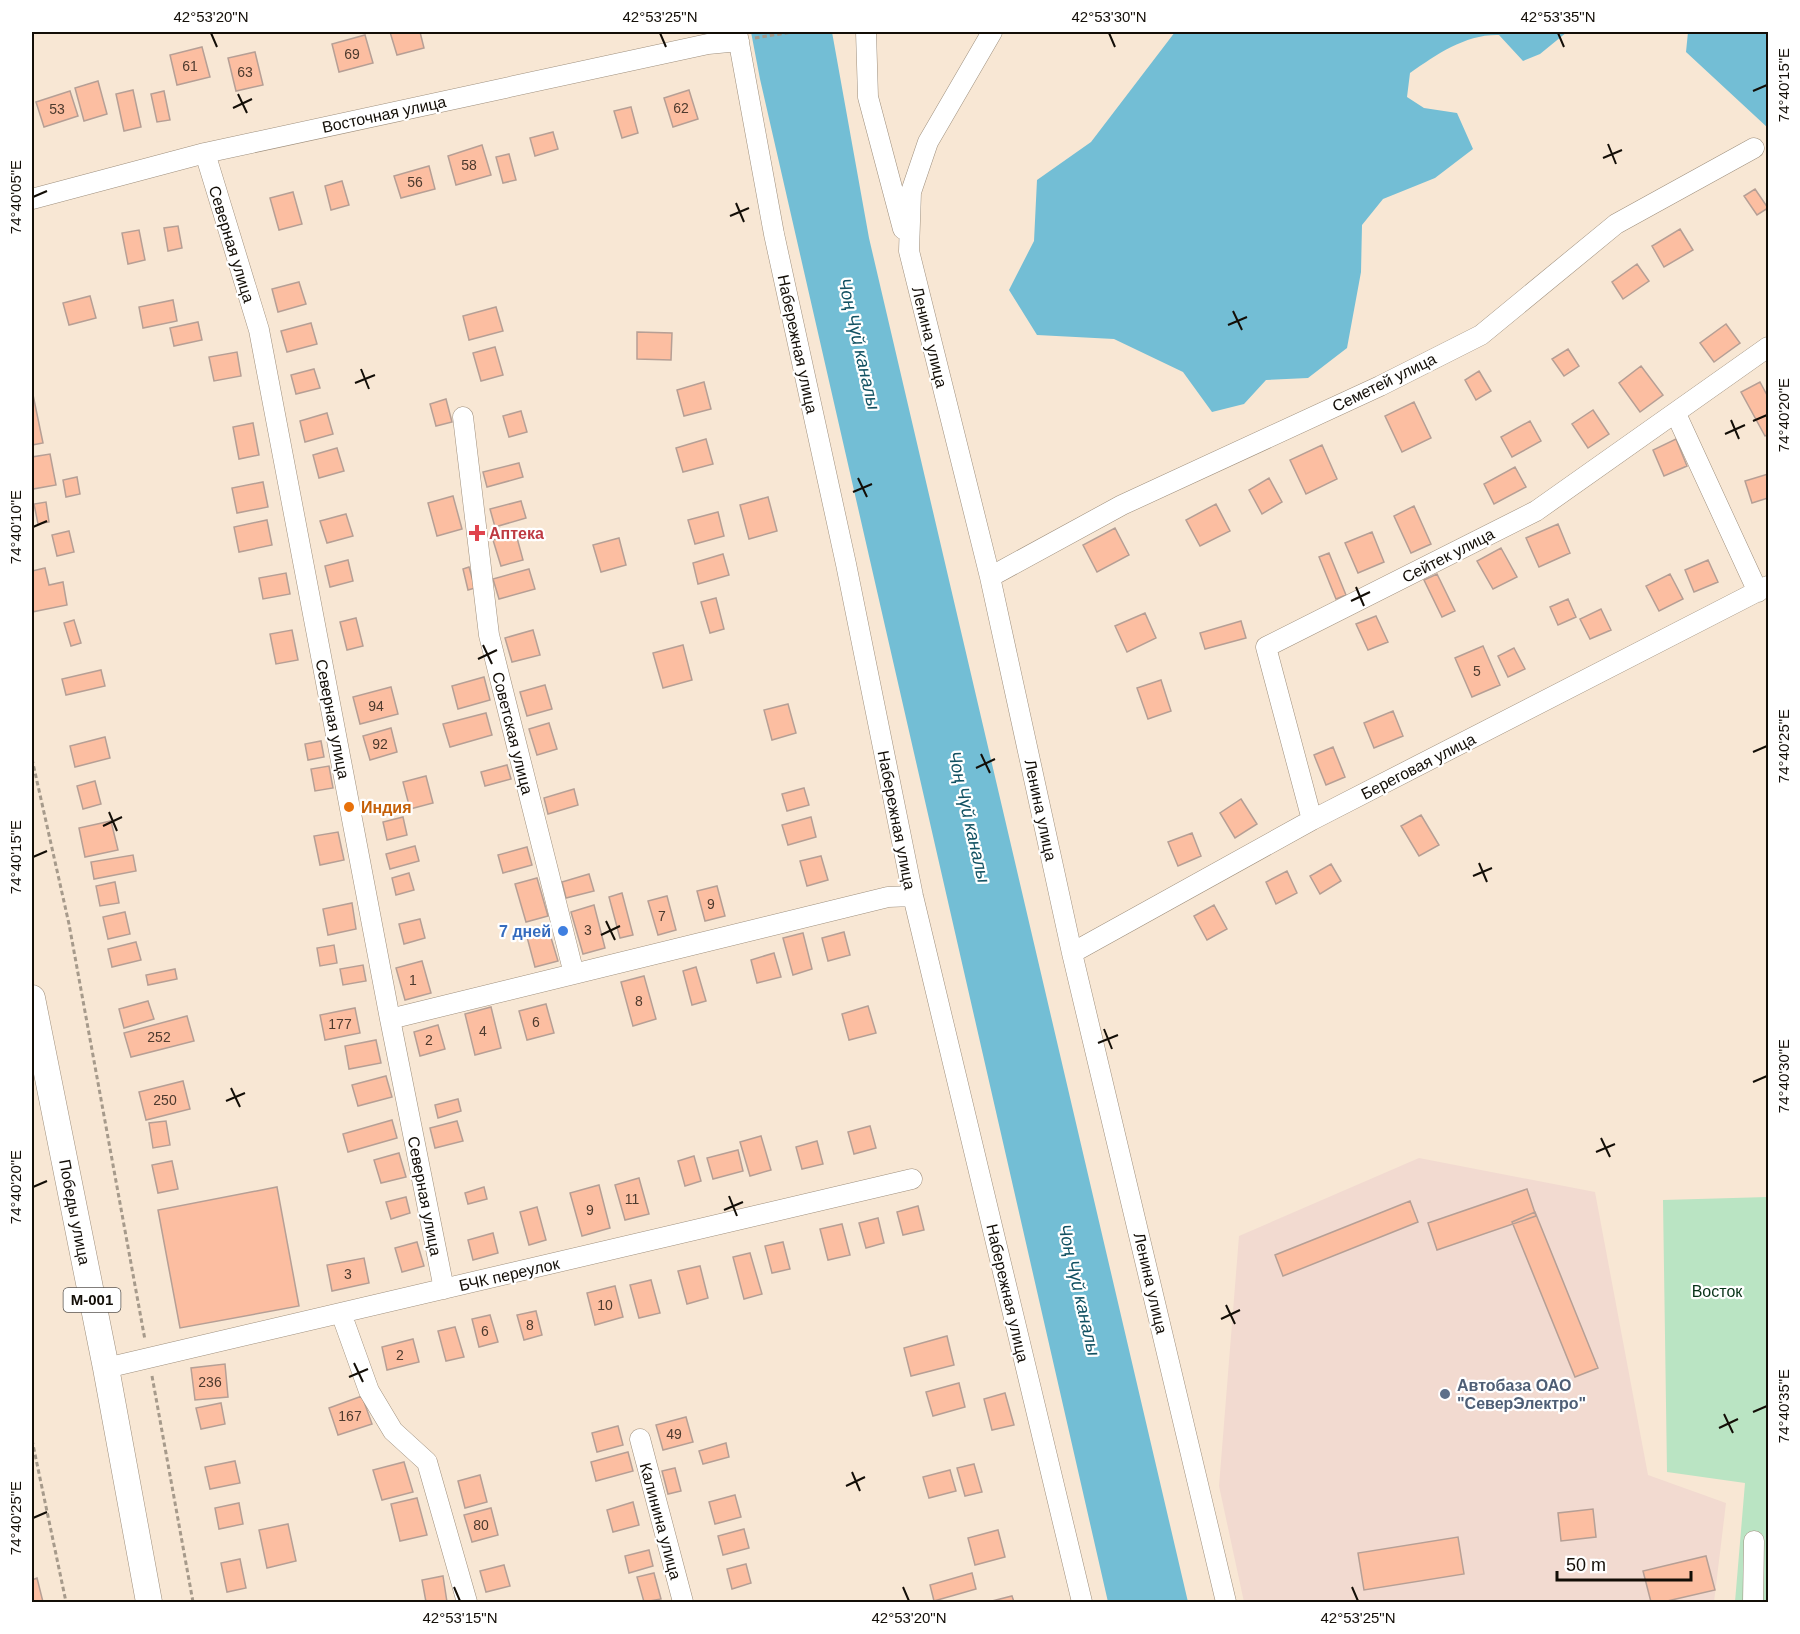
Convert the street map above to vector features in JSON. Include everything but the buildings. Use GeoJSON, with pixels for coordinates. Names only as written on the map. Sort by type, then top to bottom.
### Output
{"type":"FeatureCollection","features":[{"type":"Feature","properties":{"kind":"main road","name":"Победы улица"},"geometry":{"type":"LineString","coordinates":[[32,998],[106,1368],[149,1602]]}},
{"type":"Feature","properties":{"kind":"street"},"geometry":{"type":"LineString","coordinates":[[866,32],[868,97],[909,251]]}},
{"type":"Feature","properties":{"kind":"street","name":"Ленина улица"},"geometry":{"type":"LineString","coordinates":[[992,32],[928,142],[910,192],[909,251],[990,577],[1072,953],[1226,1602]]}},
{"type":"Feature","properties":{"kind":"street","name":"Восточная улица"},"geometry":{"type":"LineString","coordinates":[[32,199],[205,153],[738,37]]}},
{"type":"Feature","properties":{"kind":"street","name":"Набережная улица"},"geometry":{"type":"LineString","coordinates":[[738,37],[774,234],[846,564],[913,896],[1082,1602]]}},
{"type":"Feature","properties":{"kind":"street","name":"Семетей улица"},"geometry":{"type":"LineString","coordinates":[[990,577],[1122,505],[1380,386],[1481,335],[1616,224],[1754,148]]}},
{"type":"Feature","properties":{"kind":"street","name":"Северная улица"},"geometry":{"type":"LineString","coordinates":[[205,153],[259,330],[390,1019],[444,1289]]}},
{"type":"Feature","properties":{"kind":"street","name":"Сейтек улица"},"geometry":{"type":"LineString","coordinates":[[1312,820],[1266,647],[1536,511],[1768,347]]}},
{"type":"Feature","properties":{"kind":"street"},"geometry":{"type":"LineString","coordinates":[[1676,414],[1763,589]]}},
{"type":"Feature","properties":{"kind":"street","name":"Советская улица"},"geometry":{"type":"LineString","coordinates":[[464,417],[489,635],[574,974]]}},
{"type":"Feature","properties":{"kind":"street","name":"Береговая улица"},"geometry":{"type":"LineString","coordinates":[[1072,953],[1312,820],[1763,589]]}},
{"type":"Feature","properties":{"kind":"street"},"geometry":{"type":"LineString","coordinates":[[390,1019],[888,897],[913,896]]}},
{"type":"Feature","properties":{"kind":"street","name":"БЧК переулок"},"geometry":{"type":"LineString","coordinates":[[106,1368],[912,1179]]}},
{"type":"Feature","properties":{"kind":"street"},"geometry":{"type":"LineString","coordinates":[[341,1313],[369,1391],[393,1431],[428,1462],[467,1602]]}},
{"type":"Feature","properties":{"kind":"street","name":"Калинина улица"},"geometry":{"type":"LineString","coordinates":[[640,1439],[683,1602]]}},
{"type":"Feature","properties":{"kind":"street"},"geometry":{"type":"LineString","coordinates":[[1753,1602],[1754,1541]]}},
{"type":"Feature","properties":{"kind":"path"},"geometry":{"type":"LineString","coordinates":[[738,37],[792,32]]}},
{"type":"Feature","properties":{"kind":"path"},"geometry":{"type":"LineString","coordinates":[[32,759],[69,924],[193,1602]]}},
{"type":"Feature","properties":{"kind":"path"},"geometry":{"type":"LineString","coordinates":[[32,1440],[66,1602]]}},
{"type":"Feature","properties":{"kind":"shaded area","name":"Автобаза ОАО \"СеверЭлектро\""},"geometry":{"type":"Polygon","coordinates":[[[1419,1158],[1595,1192],[1648,1475],[1726,1503],[1714,1602],[1244,1602],[1219,1486],[1239,1236],[1419,1158]]]}},
{"type":"Feature","properties":{"kind":"green space","name":"Восток"},"geometry":{"type":"Polygon","coordinates":[[[1768,1197],[1768,1602],[1735,1602],[1745,1483],[1667,1472],[1663,1200],[1768,1197]]]}},
{"type":"Feature","properties":{"kind":"water","name":"Чоң Чүй каналы"},"geometry":{"type":"Polygon","coordinates":[[[751,32],[832,32],[869,238],[1188,1602],[1108,1602],[751,32]]]}},
{"type":"Feature","properties":{"kind":"water"},"geometry":{"type":"Polygon","coordinates":[[[1175,32],[1567,32],[1540,54],[1523,61],[1499,35],[1475,38],[1452,46],[1410,73],[1407,97],[1424,108],[1457,113],[1473,149],[1435,178],[1383,199],[1362,225],[1361,272],[1347,348],[1308,378],[1266,380],[1244,404],[1212,412],[1183,372],[1114,339],[1037,335],[1009,290],[1034,241],[1037,180],[1091,142],[1175,32]]]}},
{"type":"Feature","properties":{"kind":"water"},"geometry":{"type":"Polygon","coordinates":[[[1688,32],[1768,32],[1768,128],[1686,52],[1688,32]]]}},
{"type":"Feature","properties":{"kind":"place","name":"Аптека"},"geometry":{"type":"Point","coordinates":[477,533]}},
{"type":"Feature","properties":{"kind":"place","name":"Индия"},"geometry":{"type":"Point","coordinates":[349,807]}},
{"type":"Feature","properties":{"kind":"place","name":"7 дней"},"geometry":{"type":"Point","coordinates":[563,931]}},
{"type":"Feature","properties":{"kind":"place","name":"Автобаза ОАО \"СеверЭлектро\""},"geometry":{"type":"Point","coordinates":[1445,1394]}}]}
